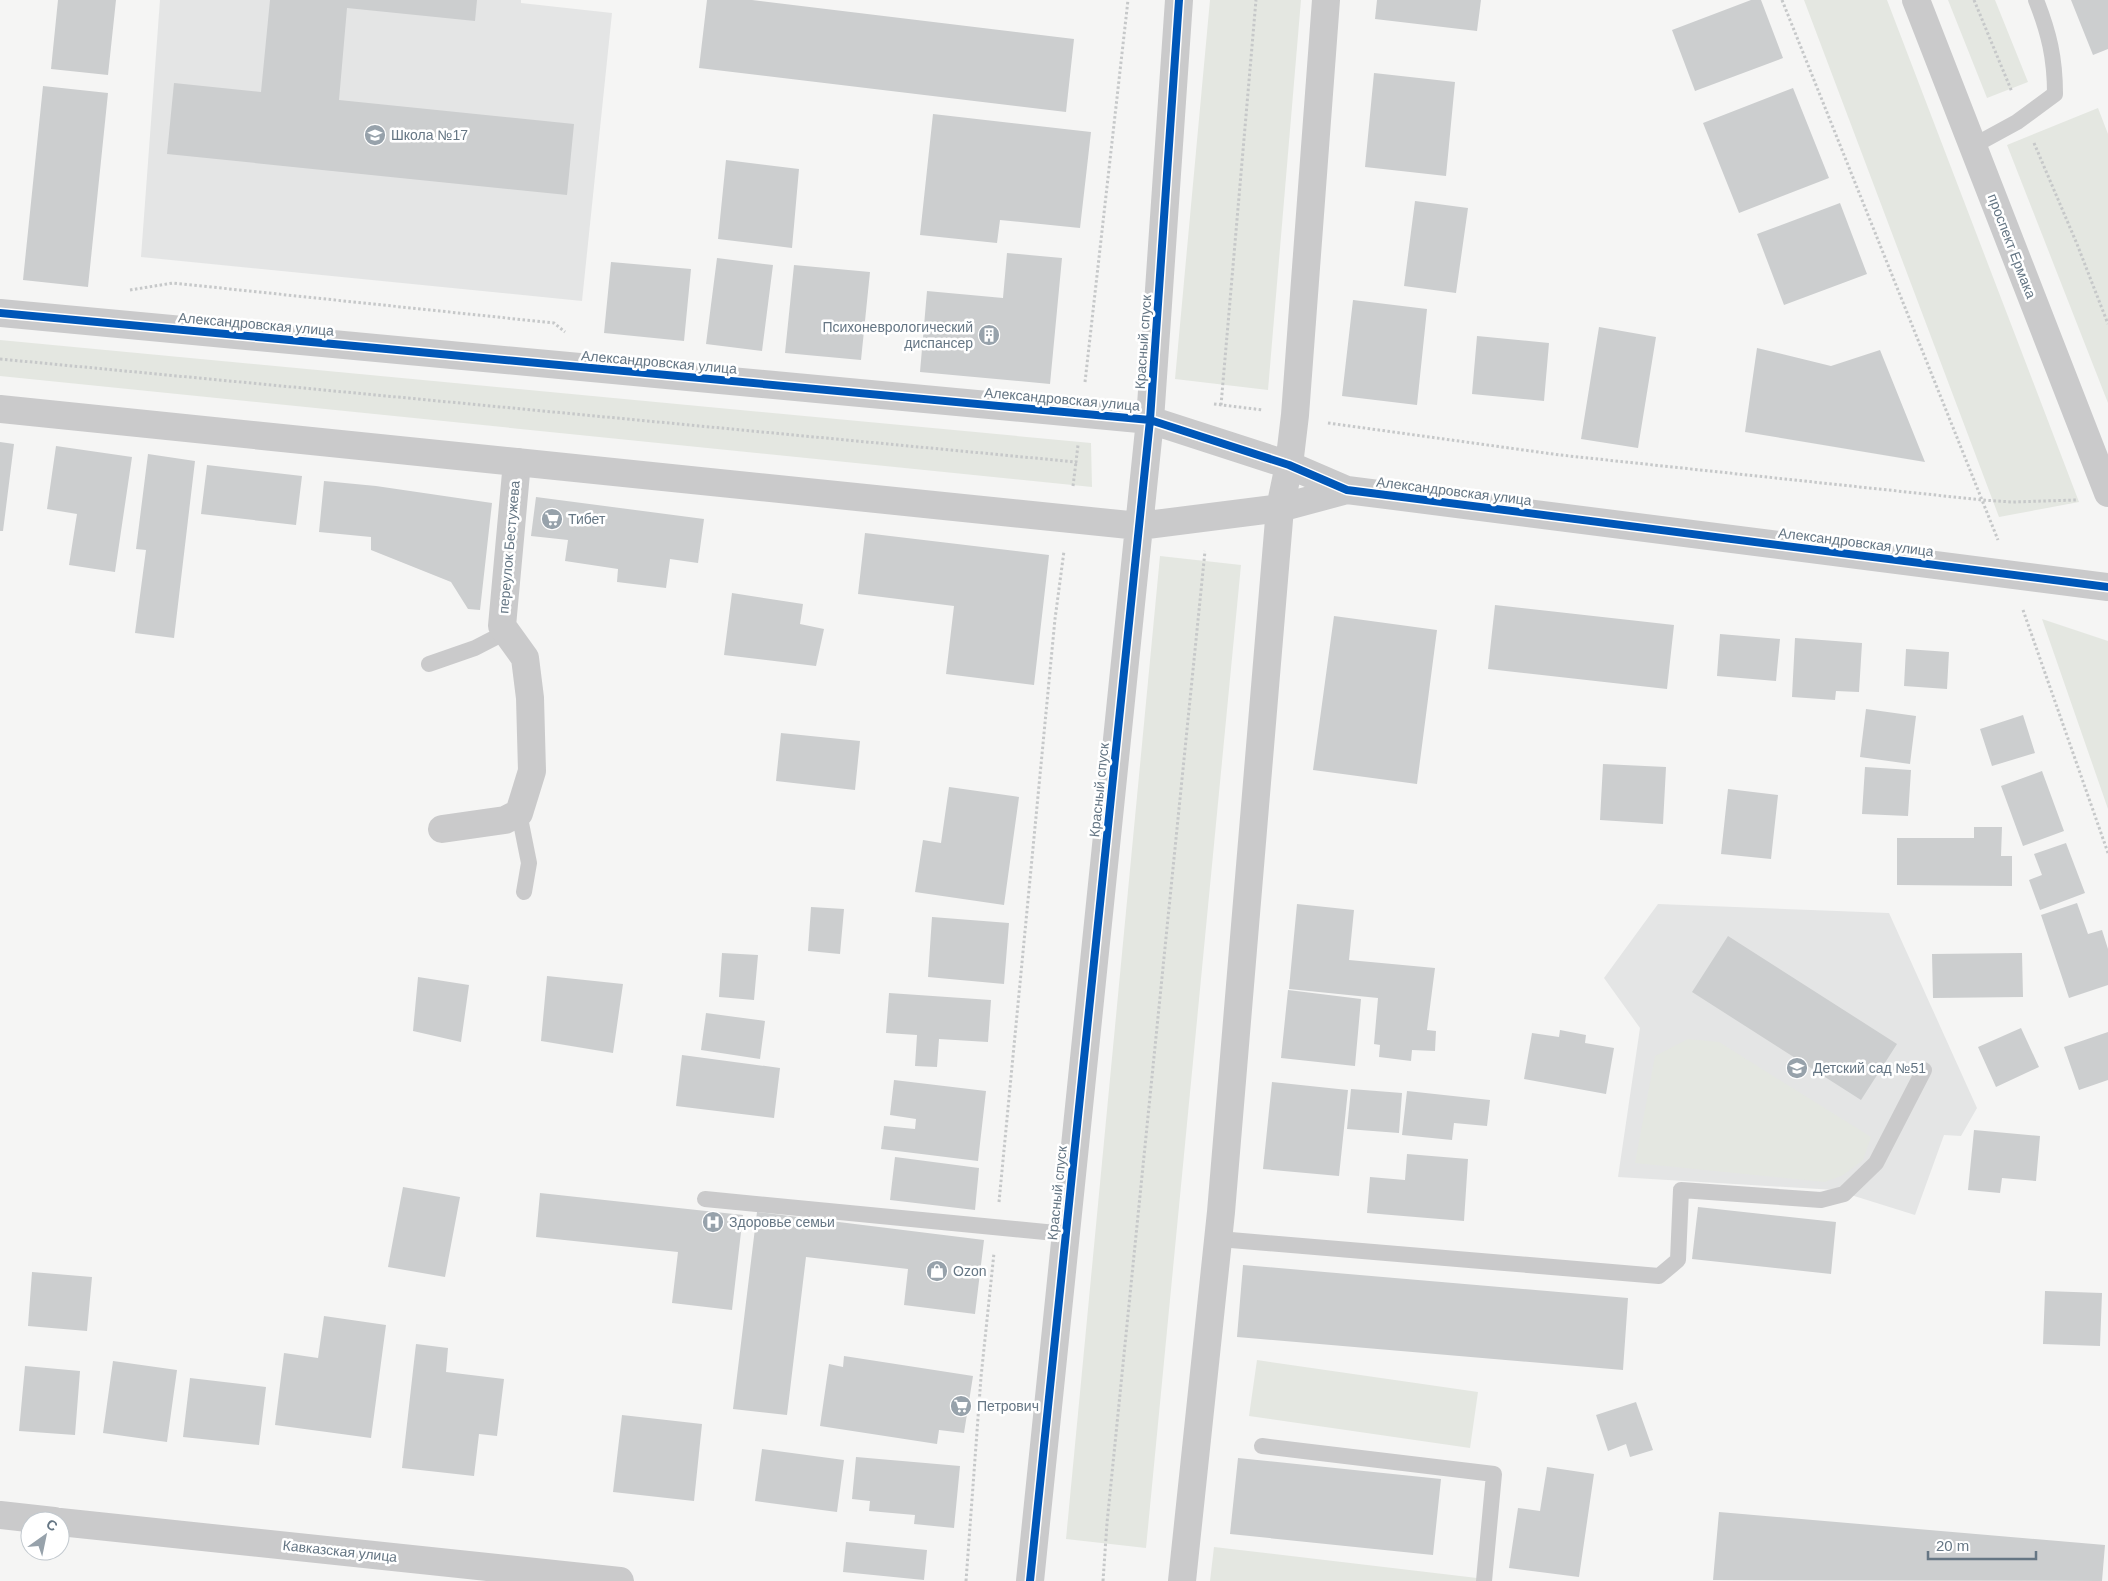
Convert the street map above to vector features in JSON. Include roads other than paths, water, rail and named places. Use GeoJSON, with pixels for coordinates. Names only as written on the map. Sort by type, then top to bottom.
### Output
{"type":"FeatureCollection","features":[{"type":"Feature","properties":{"kind":"street","name":"Красный спуск"},"geometry":{"type":"LineString","coordinates":[[1030,1581],[1150,420],[1179,0]]}},
{"type":"Feature","properties":{"kind":"street"},"geometry":{"type":"LineString","coordinates":[[1182,1581],[1219,1238],[1280,508],[1289,465],[1295,414],[1326,0]]}},
{"type":"Feature","properties":{"kind":"street","name":"проспект Ермака"},"geometry":{"type":"LineString","coordinates":[[1916,0],[2108,493]]}},
{"type":"Feature","properties":{"kind":"street","name":"Александровская улица"},"geometry":{"type":"LineString","coordinates":[[0,313],[1150,420],[1289,465],[1348,490],[2108,587]]}},
{"type":"Feature","properties":{"kind":"street","name":"Александровская улица"},"geometry":{"type":"LineString","coordinates":[[0,409],[1139,526],[1280,508],[1348,490]]}},
{"type":"Feature","properties":{"kind":"street","name":"переулок Бестужева"},"geometry":{"type":"LineString","coordinates":[[517,462],[502,626],[525,658],[530,698],[532,771],[520,813]]}},
{"type":"Feature","properties":{"kind":"street"},"geometry":{"type":"LineString","coordinates":[[442,829],[505,820],[520,813]]}},
{"type":"Feature","properties":{"kind":"street"},"geometry":{"type":"LineString","coordinates":[[0,1515],[20,1517]]}},
{"type":"Feature","properties":{"kind":"street","name":"Кавказская улица"},"geometry":{"type":"LineString","coordinates":[[70,1523],[620,1581]]}},
{"type":"Feature","properties":{"kind":"lane"},"geometry":{"type":"LineString","coordinates":[[1973,146],[2023,117],[2055,94],[2055,65],[2045,24],[2036,0]]}},
{"type":"Feature","properties":{"kind":"lane"},"geometry":{"type":"LineString","coordinates":[[429,664],[475,648],[506,632]]}},
{"type":"Feature","properties":{"kind":"lane"},"geometry":{"type":"LineString","coordinates":[[520,813],[529,863],[524,892]]}},
{"type":"Feature","properties":{"kind":"lane"},"geometry":{"type":"LineString","coordinates":[[1219,1238],[1659,1276],[1678,1260],[1681,1190],[1821,1200],[1844,1194],[1876,1164],[1924,1070]]}},
{"type":"Feature","properties":{"kind":"lane"},"geometry":{"type":"LineString","coordinates":[[705,1199],[1066,1234]]}},
{"type":"Feature","properties":{"kind":"lane"},"geometry":{"type":"LineString","coordinates":[[1262,1446],[1494,1474],[1484,1581]]}},
{"type":"Feature","properties":{"kind":"place","name":"Школа №17"},"geometry":{"type":"Point","coordinates":[375,135]}},
{"type":"Feature","properties":{"kind":"place","name":"Психоневрологический диспансер"},"geometry":{"type":"Point","coordinates":[989,335]}},
{"type":"Feature","properties":{"kind":"place","name":"Тибет"},"geometry":{"type":"Point","coordinates":[552,519]}},
{"type":"Feature","properties":{"kind":"place","name":"Детский сад №51"},"geometry":{"type":"Point","coordinates":[1797,1068]}},
{"type":"Feature","properties":{"kind":"place","name":"Здоровье семьи"},"geometry":{"type":"Point","coordinates":[713,1222]}},
{"type":"Feature","properties":{"kind":"place","name":"Ozon"},"geometry":{"type":"Point","coordinates":[937,1271]}},
{"type":"Feature","properties":{"kind":"place","name":"Петрович"},"geometry":{"type":"Point","coordinates":[961,1406]}}]}
